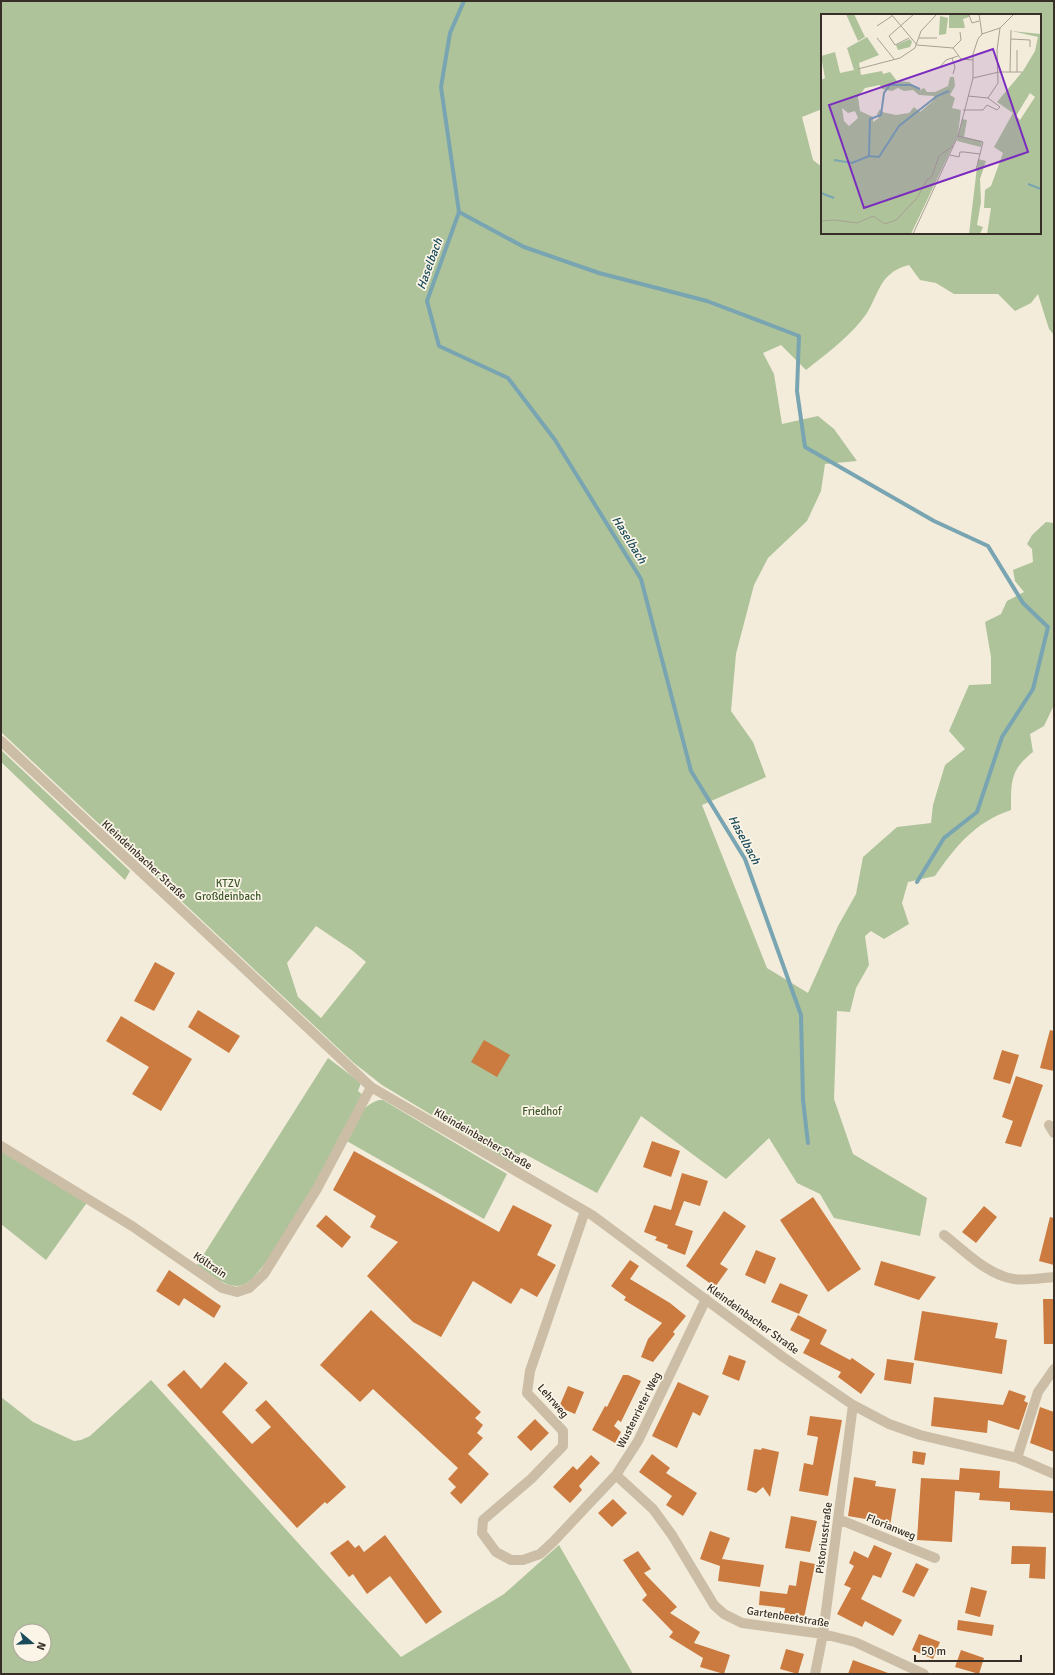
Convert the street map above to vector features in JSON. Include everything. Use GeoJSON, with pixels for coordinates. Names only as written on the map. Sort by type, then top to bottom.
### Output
{"type":"FeatureCollection","features":[{"type":"Feature","properties":{"kind":"street","name":"Kleindeinbacher Straße"},"geometry":{"type":"LineString","coordinates":[[1,741],[371,1087],[585,1211],[784,1357],[853,1405],[889,1424],[920,1435],[1017,1458],[1054,1474]]}},
{"type":"Feature","properties":{"kind":"street","name":"Költrain"},"geometry":{"type":"LineString","coordinates":[[1,1146],[132,1226],[222,1288],[237,1292],[249,1288],[264,1274],[318,1187],[371,1087]]}},
{"type":"Feature","properties":{"kind":"street","name":"Lehrweg"},"geometry":{"type":"LineString","coordinates":[[540,1554],[522,1560],[510,1560],[496,1552],[482,1533],[483,1520],[531,1478],[563,1446],[563,1431],[527,1393],[530,1371],[585,1211]]}},
{"type":"Feature","properties":{"kind":"street"},"geometry":{"type":"LineString","coordinates":[[944,1235],[987,1268],[1001,1276],[1015,1280],[1054,1278]]}},
{"type":"Feature","properties":{"kind":"street","name":"Wustenrieter Weg"},"geometry":{"type":"LineString","coordinates":[[540,1554],[616,1475],[638,1441],[706,1299]]}},
{"type":"Feature","properties":{"kind":"street"},"geometry":{"type":"LineString","coordinates":[[1017,1458],[1038,1392],[1054,1369]]}},
{"type":"Feature","properties":{"kind":"street","name":"Pistoriusstraße"},"geometry":{"type":"LineString","coordinates":[[815,1674],[823,1634],[853,1405]]}},
{"type":"Feature","properties":{"kind":"street","name":"Gartenbeetstraße"},"geometry":{"type":"LineString","coordinates":[[616,1475],[653,1510],[672,1535],[714,1606],[724,1614],[742,1623],[823,1634],[855,1642],[924,1674]]}},
{"type":"Feature","properties":{"kind":"street","name":"Florianweg"},"geometry":{"type":"LineString","coordinates":[[838,1519],[935,1558]]}},
{"type":"Feature","properties":{"kind":"green space"},"geometry":{"type":"Polygon","coordinates":[[[1,1],[1054,1],[1054,335],[1049,329],[1038,294],[1031,303],[1015,311],[998,294],[954,294],[936,283],[920,280],[909,265],[890,274],[879,288],[867,313],[855,328],[828,353],[806,370],[781,345],[763,353],[774,374],[782,424],[818,416],[834,429],[857,461],[825,464],[821,491],[807,521],[768,558],[754,585],[736,654],[731,711],[753,742],[766,777],[702,805],[767,968],[808,993],[838,926],[856,894],[863,857],[897,827],[931,823],[933,805],[945,765],[965,749],[949,731],[969,685],[991,684],[991,657],[985,622],[1001,614],[1007,601],[1024,592],[1015,581],[1013,570],[1033,562],[1032,549],[1027,544],[1032,535],[1046,522],[1054,523],[1054,705],[1044,726],[1030,734],[1033,752],[1020,765],[1013,777],[1011,810],[987,821],[967,836],[935,876],[908,882],[902,903],[909,924],[884,939],[871,931],[865,936],[869,965],[856,988],[850,1012],[837,1011],[834,1099],[853,1154],[927,1198],[920,1236],[834,1218],[820,1194],[797,1183],[769,1138],[726,1179],[641,1116],[597,1193],[521,1152],[513,1164],[382,1085],[354,1063],[1,732],[1,1]],[[316,926],[287,963],[298,997],[321,1018],[366,962],[353,951],[316,926]]]}},
{"type":"Feature","properties":{"kind":"green space"},"geometry":{"type":"Polygon","coordinates":[[[1,750],[130,871],[125,880],[1,762],[1,750]]]}},
{"type":"Feature","properties":{"kind":"green space"},"geometry":{"type":"Polygon","coordinates":[[[328,1058],[361,1083],[358,1091],[364,1096],[325,1167],[288,1230],[270,1257],[255,1276],[243,1285],[237,1286],[225,1283],[213,1277],[197,1265],[328,1058]]]}},
{"type":"Feature","properties":{"kind":"green space"},"geometry":{"type":"Polygon","coordinates":[[[383,1100],[507,1174],[484,1219],[345,1140],[362,1111],[372,1103],[383,1100]]]}},
{"type":"Feature","properties":{"kind":"green space"},"geometry":{"type":"Polygon","coordinates":[[[1,1146],[91,1197],[46,1260],[1,1224],[1,1146]]]}},
{"type":"Feature","properties":{"kind":"green space"},"geometry":{"type":"Polygon","coordinates":[[[151,1380],[401,1657],[504,1594],[559,1545],[633,1674],[1,1674],[1,1397],[33,1422],[74,1441],[90,1436],[151,1380]]]}},
{"type":"Feature","properties":{"kind":"building"},"geometry":{"type":"Polygon","coordinates":[[[155,962],[175,973],[154,1011],[134,1001],[155,962]]]}},
{"type":"Feature","properties":{"kind":"building"},"geometry":{"type":"Polygon","coordinates":[[[198,1010],[240,1036],[229,1053],[188,1027],[198,1010]]]}},
{"type":"Feature","properties":{"kind":"building"},"geometry":{"type":"Polygon","coordinates":[[[121,1016],[192,1059],[161,1111],[132,1094],[149,1067],[106,1041],[121,1016]]]}},
{"type":"Feature","properties":{"kind":"building"},"geometry":{"type":"Polygon","coordinates":[[[1050,1030],[1054,1031],[1054,1071],[1040,1068],[1050,1030]]]}},
{"type":"Feature","properties":{"kind":"building"},"geometry":{"type":"Polygon","coordinates":[[[484,1040],[510,1055],[497,1077],[471,1062],[484,1040]]]}},
{"type":"Feature","properties":{"kind":"building"},"geometry":{"type":"Polygon","coordinates":[[[1002,1050],[1019,1055],[1010,1084],[993,1079],[1002,1050]]]}},
{"type":"Feature","properties":{"kind":"building"},"geometry":{"type":"Polygon","coordinates":[[[1016,1076],[1043,1085],[1021,1147],[1005,1143],[1013,1121],[1002,1117],[1016,1076]]]}},
{"type":"Feature","properties":{"kind":"building"},"geometry":{"type":"Polygon","coordinates":[[[652,1141],[680,1151],[671,1177],[643,1167],[652,1141]]]}},
{"type":"Feature","properties":{"kind":"building"},"geometry":{"type":"Polygon","coordinates":[[[354,1151],[499,1232],[513,1205],[552,1225],[537,1255],[556,1265],[537,1297],[521,1288],[511,1304],[473,1281],[441,1337],[413,1322],[367,1276],[398,1242],[370,1227],[376,1216],[333,1190],[354,1151]]]}},
{"type":"Feature","properties":{"kind":"building"},"geometry":{"type":"Polygon","coordinates":[[[682,1173],[708,1181],[700,1206],[684,1201],[675,1225],[693,1231],[685,1255],[667,1248],[668,1245],[655,1240],[657,1237],[644,1232],[654,1205],[671,1210],[682,1173]]]}},
{"type":"Feature","properties":{"kind":"building"},"geometry":{"type":"Polygon","coordinates":[[[813,1197],[861,1269],[828,1292],[780,1220],[813,1197]]]}},
{"type":"Feature","properties":{"kind":"building"},"geometry":{"type":"Polygon","coordinates":[[[984,1206],[997,1217],[976,1243],[962,1232],[984,1206]]]}},
{"type":"Feature","properties":{"kind":"building"},"geometry":{"type":"Polygon","coordinates":[[[724,1211],[746,1226],[720,1264],[728,1269],[715,1287],[686,1266],[724,1211]]]}},
{"type":"Feature","properties":{"kind":"building"},"geometry":{"type":"Polygon","coordinates":[[[326,1215],[351,1237],[342,1248],[316,1226],[326,1215]]]}},
{"type":"Feature","properties":{"kind":"building"},"geometry":{"type":"Polygon","coordinates":[[[1050,1217],[1054,1218],[1054,1265],[1039,1261],[1050,1217]]]}},
{"type":"Feature","properties":{"kind":"building"},"geometry":{"type":"Polygon","coordinates":[[[756,1250],[776,1258],[765,1284],[745,1275],[756,1250]]]}},
{"type":"Feature","properties":{"kind":"building"},"geometry":{"type":"Polygon","coordinates":[[[630,1260],[639,1266],[630,1279],[670,1303],[686,1316],[673,1332],[675,1334],[653,1362],[641,1357],[648,1339],[662,1323],[624,1300],[626,1297],[611,1286],[630,1260]]]}},
{"type":"Feature","properties":{"kind":"building"},"geometry":{"type":"Polygon","coordinates":[[[881,1261],[936,1277],[919,1300],[874,1285],[881,1261]]]}},
{"type":"Feature","properties":{"kind":"building"},"geometry":{"type":"Polygon","coordinates":[[[169,1270],[221,1306],[214,1318],[184,1298],[179,1306],[156,1291],[169,1270]]]}},
{"type":"Feature","properties":{"kind":"building"},"geometry":{"type":"Polygon","coordinates":[[[780,1283],[808,1295],[799,1314],[771,1302],[780,1283]]]}},
{"type":"Feature","properties":{"kind":"building"},"geometry":{"type":"Polygon","coordinates":[[[1043,1299],[1054,1299],[1054,1344],[1044,1344],[1043,1299]]]}},
{"type":"Feature","properties":{"kind":"building"},"geometry":{"type":"Polygon","coordinates":[[[371,1310],[481,1412],[475,1418],[483,1425],[477,1433],[483,1438],[468,1454],[489,1474],[461,1504],[450,1493],[456,1487],[448,1479],[458,1468],[373,1389],[360,1402],[320,1365],[371,1310]]]}},
{"type":"Feature","properties":{"kind":"building"},"geometry":{"type":"Polygon","coordinates":[[[922,1311],[998,1323],[995,1338],[1007,1340],[1002,1374],[914,1360],[922,1311]]]}},
{"type":"Feature","properties":{"kind":"building"},"geometry":{"type":"Polygon","coordinates":[[[798,1315],[827,1330],[820,1344],[850,1360],[852,1358],[875,1374],[861,1394],[838,1377],[841,1372],[803,1353],[810,1340],[790,1330],[798,1315]]]}},
{"type":"Feature","properties":{"kind":"building"},"geometry":{"type":"Polygon","coordinates":[[[729,1355],[746,1361],[739,1381],[722,1374],[729,1355]]]}},
{"type":"Feature","properties":{"kind":"building"},"geometry":{"type":"Polygon","coordinates":[[[887,1359],[914,1363],[911,1384],[884,1380],[887,1359]]]}},
{"type":"Feature","properties":{"kind":"building"},"geometry":{"type":"Polygon","coordinates":[[[225,1362],[248,1383],[222,1412],[252,1444],[271,1427],[255,1410],[266,1400],[346,1487],[327,1504],[325,1502],[297,1528],[167,1385],[184,1370],[201,1389],[225,1362]]]}},
{"type":"Feature","properties":{"kind":"building"},"geometry":{"type":"Polygon","coordinates":[[[623,1375],[628,1375],[641,1381],[621,1422],[618,1420],[614,1426],[621,1432],[615,1443],[592,1430],[605,1406],[607,1407],[623,1375]]]}},
{"type":"Feature","properties":{"kind":"building"},"geometry":{"type":"Polygon","coordinates":[[[678,1382],[709,1396],[700,1416],[693,1412],[677,1448],[652,1436],[678,1382]]]}},
{"type":"Feature","properties":{"kind":"building"},"geometry":{"type":"Polygon","coordinates":[[[568,1386],[584,1392],[575,1414],[559,1407],[568,1386]]]}},
{"type":"Feature","properties":{"kind":"building"},"geometry":{"type":"Polygon","coordinates":[[[1009,1390],[1026,1396],[1024,1401],[1028,1403],[1019,1430],[988,1420],[987,1433],[931,1426],[934,1397],[1003,1405],[1009,1390]]]}},
{"type":"Feature","properties":{"kind":"building"},"geometry":{"type":"Polygon","coordinates":[[[1040,1407],[1054,1412],[1054,1452],[1030,1443],[1040,1407]]]}},
{"type":"Feature","properties":{"kind":"building"},"geometry":{"type":"Polygon","coordinates":[[[810,1416],[842,1420],[828,1496],[799,1491],[804,1463],[813,1465],[818,1437],[807,1435],[810,1416]]]}},
{"type":"Feature","properties":{"kind":"building"},"geometry":{"type":"Polygon","coordinates":[[[535,1419],[549,1433],[531,1451],[517,1437],[535,1419]]]}},
{"type":"Feature","properties":{"kind":"building"},"geometry":{"type":"Polygon","coordinates":[[[762,1448],[779,1452],[770,1497],[763,1487],[756,1493],[747,1490],[754,1449],[761,1450],[762,1448]]]}},
{"type":"Feature","properties":{"kind":"building"},"geometry":{"type":"Polygon","coordinates":[[[913,1451],[926,1453],[924,1465],[912,1463],[913,1451]]]}},
{"type":"Feature","properties":{"kind":"building"},"geometry":{"type":"Polygon","coordinates":[[[652,1454],[670,1468],[666,1473],[697,1493],[683,1516],[666,1505],[672,1496],[639,1472],[652,1454]]]}},
{"type":"Feature","properties":{"kind":"building"},"geometry":{"type":"Polygon","coordinates":[[[591,1455],[600,1463],[579,1486],[582,1490],[570,1503],[553,1487],[573,1466],[577,1470],[591,1455]]]}},
{"type":"Feature","properties":{"kind":"building"},"geometry":{"type":"Polygon","coordinates":[[[960,1468],[1000,1471],[999,1488],[1054,1491],[1054,1513],[1010,1510],[1010,1502],[979,1500],[980,1493],[955,1491],[952,1542],[917,1540],[921,1478],[959,1480],[960,1468]]]}},
{"type":"Feature","properties":{"kind":"building"},"geometry":{"type":"Polygon","coordinates":[[[854,1477],[876,1481],[875,1486],[896,1489],[890,1526],[870,1523],[871,1520],[848,1516],[854,1477]]]}},
{"type":"Feature","properties":{"kind":"building"},"geometry":{"type":"Polygon","coordinates":[[[613,1499],[627,1513],[612,1527],[598,1513],[613,1499]]]}},
{"type":"Feature","properties":{"kind":"building"},"geometry":{"type":"Polygon","coordinates":[[[791,1516],[817,1521],[810,1552],[785,1548],[791,1516]]]}},
{"type":"Feature","properties":{"kind":"building"},"geometry":{"type":"Polygon","coordinates":[[[710,1531],[730,1538],[722,1559],[764,1565],[760,1587],[718,1581],[720,1566],[700,1559],[710,1531]]]}},
{"type":"Feature","properties":{"kind":"building"},"geometry":{"type":"Polygon","coordinates":[[[385,1535],[442,1612],[426,1624],[390,1576],[367,1594],[353,1574],[349,1577],[330,1553],[348,1540],[355,1548],[359,1545],[364,1552],[385,1535]]]}},
{"type":"Feature","properties":{"kind":"building"},"geometry":{"type":"Polygon","coordinates":[[[874,1545],[892,1553],[881,1578],[873,1575],[861,1599],[902,1620],[893,1636],[865,1621],[862,1627],[837,1614],[851,1588],[844,1585],[854,1566],[849,1563],[854,1551],[868,1558],[874,1545]]]}},
{"type":"Feature","properties":{"kind":"building"},"geometry":{"type":"Polygon","coordinates":[[[1012,1546],[1046,1547],[1045,1579],[1029,1578],[1030,1564],[1011,1564],[1012,1546]]]}},
{"type":"Feature","properties":{"kind":"building"},"geometry":{"type":"Polygon","coordinates":[[[638,1551],[651,1569],[644,1573],[677,1607],[670,1613],[700,1632],[694,1643],[730,1655],[724,1674],[700,1667],[703,1658],[669,1637],[673,1632],[642,1600],[647,1595],[623,1560],[638,1551]]]}},
{"type":"Feature","properties":{"kind":"building"},"geometry":{"type":"Polygon","coordinates":[[[800,1561],[815,1564],[804,1618],[784,1614],[785,1608],[759,1605],[760,1591],[787,1594],[789,1585],[796,1586],[800,1561]]]}},
{"type":"Feature","properties":{"kind":"building"},"geometry":{"type":"Polygon","coordinates":[[[916,1563],[929,1569],[914,1597],[902,1592],[916,1563]]]}},
{"type":"Feature","properties":{"kind":"building"},"geometry":{"type":"Polygon","coordinates":[[[971,1587],[987,1591],[980,1617],[965,1613],[971,1587]]]}},
{"type":"Feature","properties":{"kind":"building"},"geometry":{"type":"Polygon","coordinates":[[[958,1620],[994,1625],[992,1636],[957,1630],[958,1620]]]}},
{"type":"Feature","properties":{"kind":"building"},"geometry":{"type":"Polygon","coordinates":[[[919,1634],[940,1642],[933,1659],[912,1650],[919,1634]]]}},
{"type":"Feature","properties":{"kind":"building"},"geometry":{"type":"Polygon","coordinates":[[[786,1649],[804,1654],[798,1674],[780,1669],[786,1649]]]}},
{"type":"Feature","properties":{"kind":"building"},"geometry":{"type":"Polygon","coordinates":[[[961,1650],[984,1658],[979,1674],[955,1667],[961,1650]]]}},
{"type":"Feature","properties":{"kind":"building"},"geometry":{"type":"Polygon","coordinates":[[[853,1660],[888,1673],[888,1674],[848,1674],[853,1660]]]}},
{"type":"Feature","properties":{"kind":"waterway","name":"Haselbach"},"geometry":{"type":"LineString","coordinates":[[464,1],[450,33],[441,87],[459,212],[427,301],[439,346],[508,378],[555,440],[641,579],[691,771],[745,859],[801,1015],[803,1100],[808,1143]]}},
{"type":"Feature","properties":{"kind":"waterway"},"geometry":{"type":"LineString","coordinates":[[459,212],[524,247],[599,273],[707,301],[799,336],[797,391],[805,447],[934,521],[988,546],[1023,603],[1048,627],[1033,689],[1002,737],[977,812],[944,838],[917,882]]}},
{"type":"Feature","properties":{"kind":"park label","name":"KTZV Großdeinbach"},"geometry":{"type":"Point","coordinates":[228,889]}},
{"type":"Feature","properties":{"kind":"park label","name":"Friedhof"},"geometry":{"type":"Point","coordinates":[542,1111]}}]}
